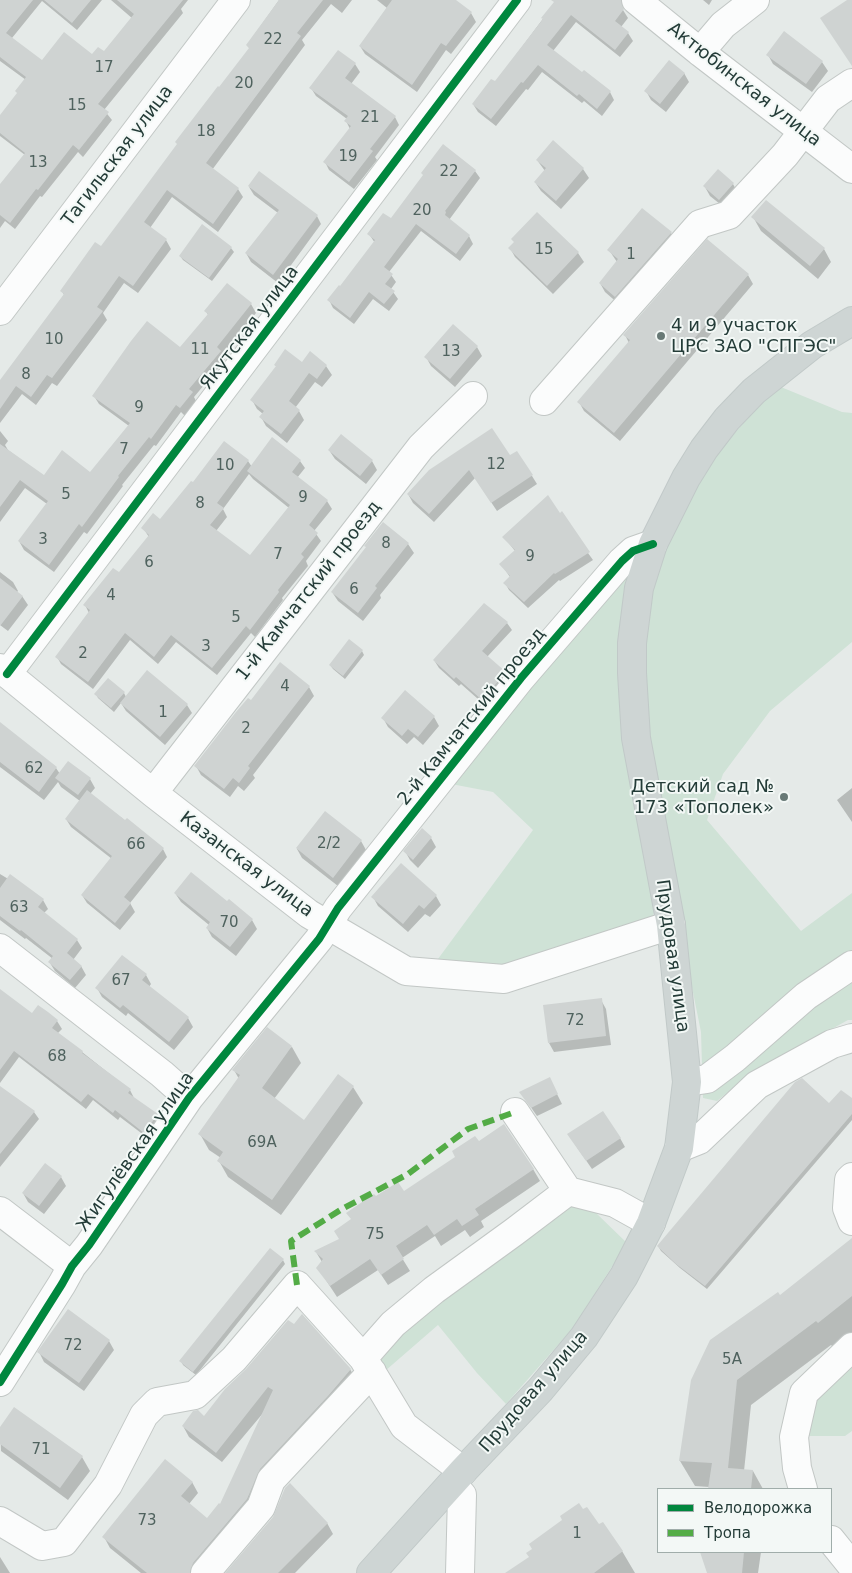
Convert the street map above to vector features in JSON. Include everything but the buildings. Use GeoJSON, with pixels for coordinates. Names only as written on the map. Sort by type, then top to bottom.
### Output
{"type":"FeatureCollection","features":[{"type":"Feature","properties":{"kind":"main road","name":"Прудовая улица"},"geometry":{"type":"LineString","coordinates":[[371,1573],[457,1477],[540,1390],[584,1337],[624,1276],[651,1223],[679,1148],[687,1082],[671,925],[636,738],[632,643],[639,588],[653,544],[686,478],[704,449],[727,419],[754,391],[812,345],[852,320]]}},
{"type":"Feature","properties":{"kind":"street","name":"Тагильская улица"},"geometry":{"type":"LineString","coordinates":[[0,311],[236,0]]}},
{"type":"Feature","properties":{"kind":"street","name":"Якутская улица"},"geometry":{"type":"LineString","coordinates":[[4,671],[517,0]]}},
{"type":"Feature","properties":{"kind":"street","name":"Актюбинская улица"},"geometry":{"type":"LineString","coordinates":[[636,0],[802,132],[852,169]]}},
{"type":"Feature","properties":{"kind":"street"},"geometry":{"type":"LineString","coordinates":[[700,52],[723,25],[755,0]]}},
{"type":"Feature","properties":{"kind":"street"},"geometry":{"type":"LineString","coordinates":[[544,401],[700,224],[729,215],[785,154],[828,99],[852,83]]}},
{"type":"Feature","properties":{"kind":"street","name":"1-й Камчатский проезд"},"geometry":{"type":"LineString","coordinates":[[153,793],[421,446],[473,396]]}},
{"type":"Feature","properties":{"kind":"street","name":"2-й Камчатский проезд"},"geometry":{"type":"LineString","coordinates":[[327,925],[338,908],[520,678],[622,561],[633,551],[653,544]]}},
{"type":"Feature","properties":{"kind":"street","name":"Казанская улица"},"geometry":{"type":"LineString","coordinates":[[4,671],[153,793],[309,914],[406,971],[504,979],[671,925]]}},
{"type":"Feature","properties":{"kind":"street","name":"Жигулёвская улица"},"geometry":{"type":"LineString","coordinates":[[0,1382],[72,1266],[89,1245],[189,1098],[319,940],[327,925]]}},
{"type":"Feature","properties":{"kind":"street"},"geometry":{"type":"LineString","coordinates":[[0,948],[162,1074],[189,1098]]}},
{"type":"Feature","properties":{"kind":"street"},"geometry":{"type":"LineString","coordinates":[[687,1082],[707,1079],[735,1058],[806,996],[852,965]]}},
{"type":"Feature","properties":{"kind":"street"},"geometry":{"type":"LineString","coordinates":[[679,1148],[699,1140],[757,1085],[832,1044],[852,1038]]}},
{"type":"Feature","properties":{"kind":"street"},"geometry":{"type":"LineString","coordinates":[[516,1112],[568,1190],[615,1203],[651,1223]]}},
{"type":"Feature","properties":{"kind":"street"},"geometry":{"type":"LineString","coordinates":[[850,1214],[849,1180],[852,1177]]}},
{"type":"Feature","properties":{"kind":"street"},"geometry":{"type":"LineString","coordinates":[[205,1573],[261,1507],[271,1480],[368,1365],[393,1324],[434,1290],[568,1190]]}},
{"type":"Feature","properties":{"kind":"street"},"geometry":{"type":"LineString","coordinates":[[0,1211],[72,1266]]}},
{"type":"Feature","properties":{"kind":"street"},"geometry":{"type":"LineString","coordinates":[[0,1521],[42,1546],[64,1542],[108,1485],[144,1415],[157,1402],[195,1395],[234,1359],[297,1285],[368,1365],[404,1426],[457,1477],[462,1495],[460,1573]]}},
{"type":"Feature","properties":{"kind":"street"},"geometry":{"type":"LineString","coordinates":[[803,1488],[797,1468],[794,1437],[804,1394],[852,1347]]}},
{"type":"Feature","properties":{"kind":"street"},"geometry":{"type":"LineString","coordinates":[[832,1541],[852,1566]]}},
{"type":"Feature","properties":{"kind":"green space"},"geometry":{"type":"Polygon","coordinates":[[[776,385],[842,412],[852,413],[852,642],[770,711],[723,774],[707,820],[801,931],[852,893],[852,1020],[848,1020],[750,1074],[717,1101],[703,1098],[701,1032],[669,873],[646,733],[642,664],[651,585],[692,483],[776,385]]]}},
{"type":"Feature","properties":{"kind":"green space"},"geometry":{"type":"Polygon","coordinates":[[[635,560],[655,909],[652,919],[502,967],[435,963],[533,830],[493,792],[446,783],[635,560]]]}},
{"type":"Feature","properties":{"kind":"green space"},"geometry":{"type":"Polygon","coordinates":[[[564,1203],[596,1213],[627,1243],[573,1328],[506,1404],[477,1373],[438,1325],[385,1371],[373,1355],[564,1203]]]}},
{"type":"Feature","properties":{"kind":"green space"},"geometry":{"type":"Polygon","coordinates":[[[849,1365],[852,1368],[852,1431],[845,1436],[806,1436],[821,1387],[849,1365]]]}},
{"type":"Feature","properties":{"kind":"marked path"},"geometry":{"type":"LineString","coordinates":[[297,1285],[291,1241],[342,1209],[408,1174],[468,1129],[515,1112]]}},
{"type":"Feature","properties":{"kind":"cycle path"},"geometry":{"type":"LineString","coordinates":[[7,674],[517,0]]}},
{"type":"Feature","properties":{"kind":"cycle path"},"geometry":{"type":"LineString","coordinates":[[0,1382],[72,1266],[89,1245],[189,1098],[319,939],[338,908],[521,678],[622,561],[633,551],[653,544]]}},
{"type":"Feature","properties":{"kind":"place","name":"4 и 9 участок ЦРС ЗАО \"СПГЭС\""},"geometry":{"type":"Point","coordinates":[661,336]}},
{"type":"Feature","properties":{"kind":"place","name":"Детский сад № 173 «Тополек»"},"geometry":{"type":"Point","coordinates":[784,797]}}]}
